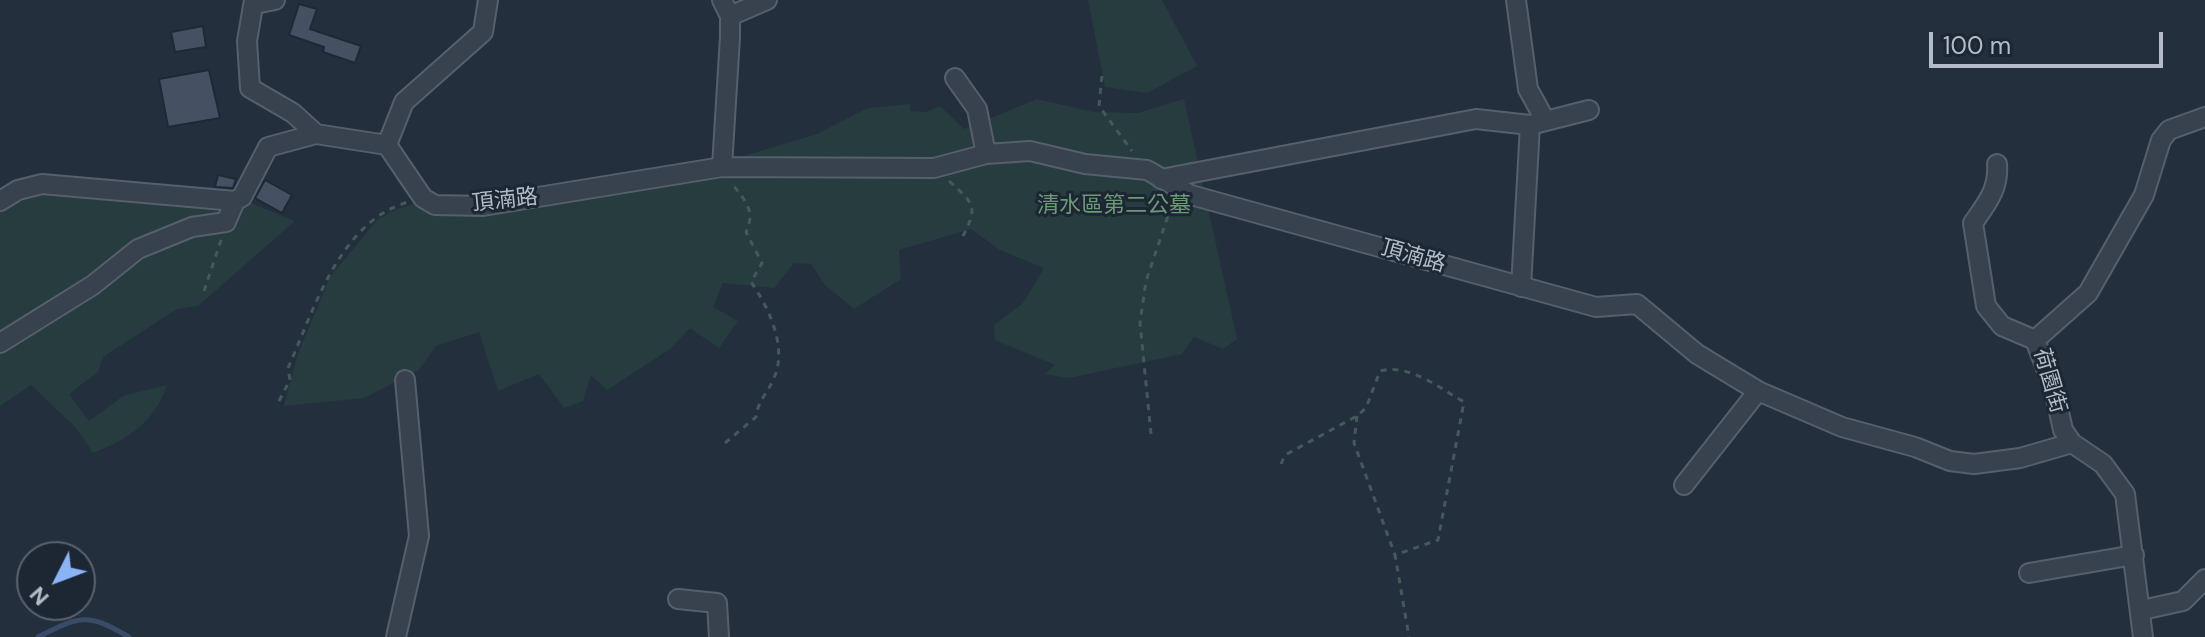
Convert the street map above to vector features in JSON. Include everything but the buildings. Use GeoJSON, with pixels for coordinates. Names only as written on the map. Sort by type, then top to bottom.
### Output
{"type":"FeatureCollection","features":[{"type":"Feature","properties":{"kind":"street"},"geometry":{"type":"LineString","coordinates":[[275,0],[254,2],[247,41],[250,88],[293,113],[316,134]]}},
{"type":"Feature","properties":{"kind":"street"},"geometry":{"type":"LineString","coordinates":[[387,145],[404,102],[483,32],[488,0]]}},
{"type":"Feature","properties":{"kind":"street"},"geometry":{"type":"LineString","coordinates":[[722,167],[726,8],[767,0]]}},
{"type":"Feature","properties":{"kind":"street"},"geometry":{"type":"LineString","coordinates":[[1516,0],[1528,89],[1537,122],[1521,287]]}},
{"type":"Feature","properties":{"kind":"street"},"geometry":{"type":"LineString","coordinates":[[955,78],[977,109],[986,154]]}},
{"type":"Feature","properties":{"kind":"street"},"geometry":{"type":"LineString","coordinates":[[1161,180],[1476,119],[1537,122],[1589,110]]}},
{"type":"Feature","properties":{"kind":"street","name":"荷園街"},"geometry":{"type":"LineString","coordinates":[[2072,443],[2063,430],[2054,389],[2035,340],[2088,293],[2144,195],[2161,140],[2169,130],[2205,117]]}},
{"type":"Feature","properties":{"kind":"street"},"geometry":{"type":"LineString","coordinates":[[0,201],[18,190],[42,184],[235,201],[242,197],[268,147],[316,134],[387,145],[423,198]]}},
{"type":"Feature","properties":{"kind":"street","name":"頂湳路"},"geometry":{"type":"LineString","coordinates":[[423,198],[435,205],[483,206],[722,167],[934,168],[986,154],[1030,151],[1161,180],[1596,307],[1637,304],[1697,354],[1758,391],[1842,427],[1950,461],[1974,464],[2020,458],[2072,443]]}},
{"type":"Feature","properties":{"kind":"street"},"geometry":{"type":"LineString","coordinates":[[1997,164],[1998,181],[1993,194],[1973,223],[1986,306],[2002,326],[2035,340]]}},
{"type":"Feature","properties":{"kind":"street"},"geometry":{"type":"LineString","coordinates":[[0,343],[93,285],[138,249],[192,227],[226,222],[235,201]]}},
{"type":"Feature","properties":{"kind":"street"},"geometry":{"type":"LineString","coordinates":[[396,637],[419,536],[405,380]]}},
{"type":"Feature","properties":{"kind":"street"},"geometry":{"type":"LineString","coordinates":[[1684,485],[1758,391]]}},
{"type":"Feature","properties":{"kind":"street"},"geometry":{"type":"LineString","coordinates":[[2072,443],[2103,464],[2125,494],[2143,637]]}},
{"type":"Feature","properties":{"kind":"street"},"geometry":{"type":"LineString","coordinates":[[2029,573],[2134,555]]}},
{"type":"Feature","properties":{"kind":"street"},"geometry":{"type":"LineString","coordinates":[[2142,610],[2183,601],[2205,579]]}},
{"type":"Feature","properties":{"kind":"street"},"geometry":{"type":"LineString","coordinates":[[678,599],[717,603],[719,637]]}},
{"type":"Feature","properties":{"kind":"path"},"geometry":{"type":"LineString","coordinates":[[1102,76],[1099,106],[1161,180],[1140,323],[1151,434]]}},
{"type":"Feature","properties":{"kind":"path"},"geometry":{"type":"LineString","coordinates":[[722,167],[749,206],[752,220],[746,232],[762,263],[751,282],[768,305],[777,345],[776,376],[757,403],[756,417],[725,443]]}},
{"type":"Feature","properties":{"kind":"path"},"geometry":{"type":"LineString","coordinates":[[934,168],[971,200],[974,215],[961,240]]}},
{"type":"Feature","properties":{"kind":"path"},"geometry":{"type":"LineString","coordinates":[[279,401],[290,380],[288,368],[327,281],[352,241],[373,219],[392,207],[423,198]]}},
{"type":"Feature","properties":{"kind":"path"},"geometry":{"type":"LineString","coordinates":[[204,291],[226,222]]}},
{"type":"Feature","properties":{"kind":"path"},"geometry":{"type":"LineString","coordinates":[[1281,464],[1285,455],[1357,416],[1366,408],[1380,371],[1389,369],[1422,378],[1464,402],[1438,540],[1395,555]]}},
{"type":"Feature","properties":{"kind":"path"},"geometry":{"type":"LineString","coordinates":[[1357,416],[1354,443],[1395,555],[1409,637]]}},
{"type":"Feature","properties":{"kind":"green space"},"geometry":{"type":"Polygon","coordinates":[[[1088,0],[1162,0],[1197,66],[1147,93],[1105,87],[1088,0]]]}},
{"type":"Feature","properties":{"kind":"green space","name":"清水區第二公墓"},"geometry":{"type":"Polygon","coordinates":[[[1037,99],[1093,112],[1138,113],[1184,99],[1237,339],[1223,349],[1194,337],[1182,354],[1069,378],[1045,374],[1055,365],[995,340],[994,325],[1023,303],[1044,268],[1000,250],[971,229],[899,250],[901,279],[854,309],[825,285],[811,264],[794,263],[774,288],[723,283],[713,307],[738,321],[719,348],[690,328],[670,349],[607,390],[591,375],[583,401],[564,408],[539,374],[498,391],[479,332],[436,346],[419,370],[364,398],[284,406],[297,356],[330,277],[377,220],[397,209],[418,203],[474,214],[610,196],[817,134],[868,108],[910,104],[910,111],[926,112],[940,106],[964,129],[1037,99]]]}},
{"type":"Feature","properties":{"kind":"green space"},"geometry":{"type":"Polygon","coordinates":[[[34,194],[130,196],[218,207],[251,203],[295,221],[198,306],[177,309],[103,357],[98,372],[69,394],[89,421],[123,396],[167,385],[155,409],[139,428],[93,453],[76,428],[31,385],[0,406],[0,208],[34,194]]]}},
{"type":"Feature","properties":{"kind":"waterway"},"geometry":{"type":"LineString","coordinates":[[38,637],[74,621],[84,620],[93,620],[129,637]]}}]}
